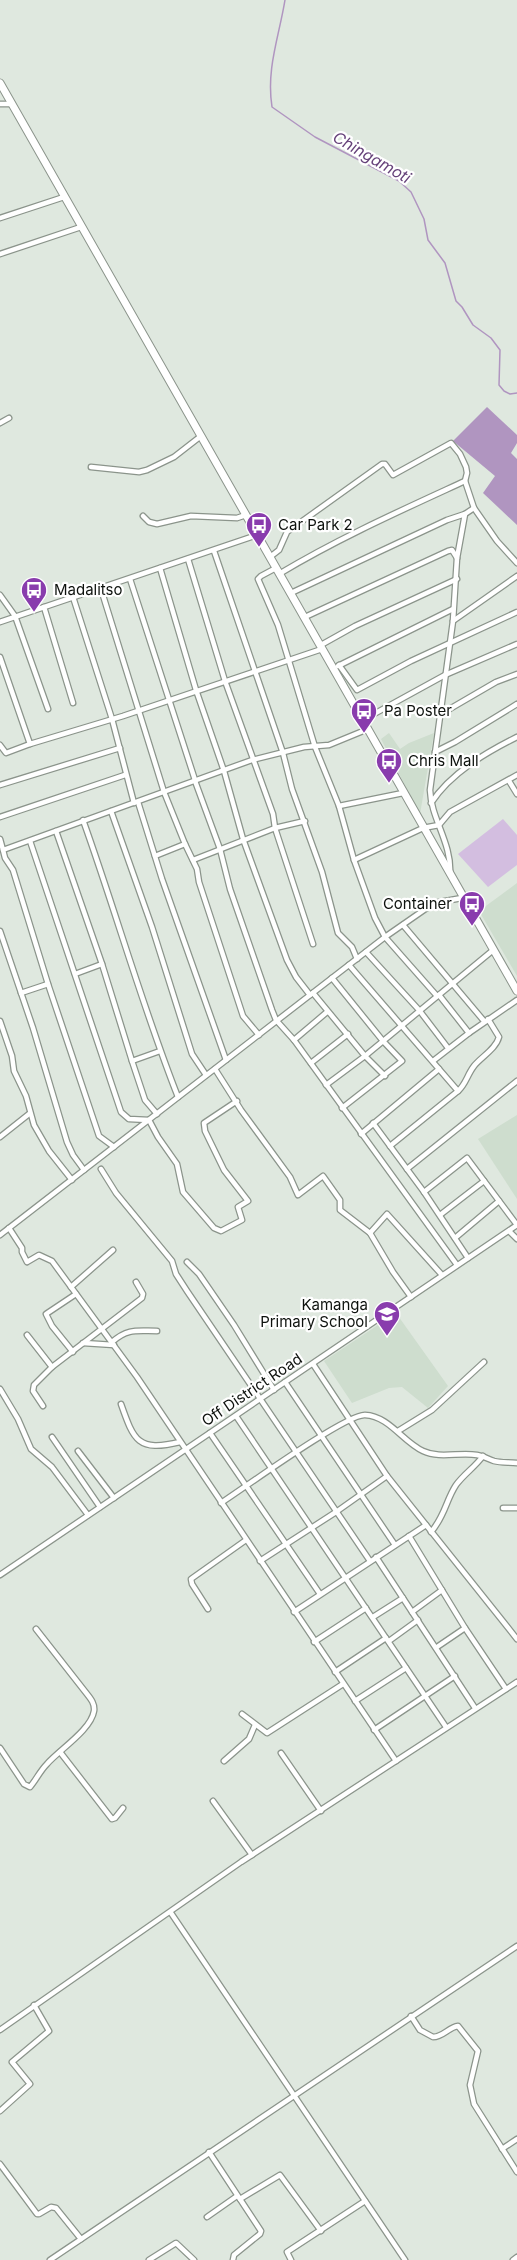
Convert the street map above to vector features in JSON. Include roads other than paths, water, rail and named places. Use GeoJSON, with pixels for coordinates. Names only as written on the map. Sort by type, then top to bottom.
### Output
{"type":"FeatureCollection","features":[{"type":"Feature","properties":{"kind":"street"},"geometry":{"type":"LineString","coordinates":[[0,83],[304,617],[336,667],[357,690],[411,661],[517,612]]}},
{"type":"Feature","properties":{"kind":"street"},"geometry":{"type":"LineString","coordinates":[[0,104],[12,104]]}},
{"type":"Feature","properties":{"kind":"street"},"geometry":{"type":"LineString","coordinates":[[0,218],[64,197]]}},
{"type":"Feature","properties":{"kind":"street"},"geometry":{"type":"LineString","coordinates":[[0,254],[81,227]]}},
{"type":"Feature","properties":{"kind":"street"},"geometry":{"type":"LineString","coordinates":[[0,423],[9,418]]}},
{"type":"Feature","properties":{"kind":"street"},"geometry":{"type":"LineString","coordinates":[[91,467],[139,472],[147,470],[174,457],[201,436]]}},
{"type":"Feature","properties":{"kind":"street"},"geometry":{"type":"LineString","coordinates":[[270,557],[279,550],[287,532],[381,464],[385,464],[393,475],[451,443],[464,460],[467,473],[465,481],[474,508],[497,541],[517,562]]}},
{"type":"Feature","properties":{"kind":"street"},"geometry":{"type":"LineString","coordinates":[[465,481],[258,579],[290,659],[315,747],[339,806],[354,860],[373,912],[385,937],[469,1033]]}},
{"type":"Feature","properties":{"kind":"street"},"geometry":{"type":"LineString","coordinates":[[291,594],[474,508]]}},
{"type":"Feature","properties":{"kind":"street"},"geometry":{"type":"LineString","coordinates":[[450,876],[451,859],[430,803],[430,790],[453,621],[457,558],[465,514]]}},
{"type":"Feature","properties":{"kind":"street"},"geometry":{"type":"LineString","coordinates":[[142,516],[149,522],[157,524],[192,516],[237,518],[246,515]]}},
{"type":"Feature","properties":{"kind":"street"},"geometry":{"type":"LineString","coordinates":[[0,622],[257,535]]}},
{"type":"Feature","properties":{"kind":"street"},"geometry":{"type":"LineString","coordinates":[[304,617],[448,551],[452,550],[457,558]]}},
{"type":"Feature","properties":{"kind":"street"},"geometry":{"type":"LineString","coordinates":[[214,551],[283,753],[292,789],[322,872],[338,933],[352,947],[357,959]]}},
{"type":"Feature","properties":{"kind":"street"},"geometry":{"type":"LineString","coordinates":[[188,559],[225,681],[273,814],[275,828],[313,944]]}},
{"type":"Feature","properties":{"kind":"street"},"geometry":{"type":"LineString","coordinates":[[159,568],[196,690],[224,771],[243,839],[287,960],[296,977],[385,1076]]}},
{"type":"Feature","properties":{"kind":"street"},"geometry":{"type":"LineString","coordinates":[[453,621],[517,576]]}},
{"type":"Feature","properties":{"kind":"street"},"geometry":{"type":"LineString","coordinates":[[130,579],[168,700],[220,849],[230,889],[276,1020],[311,1063],[457,1265]]}},
{"type":"Feature","properties":{"kind":"street"},"geometry":{"type":"LineString","coordinates":[[0,745],[2,753],[112,719],[290,659],[322,647],[355,626],[457,579]]}},
{"type":"Feature","properties":{"kind":"street"},"geometry":{"type":"LineString","coordinates":[[101,589],[164,792],[193,860],[243,1016],[259,1035]]}},
{"type":"Feature","properties":{"kind":"street"},"geometry":{"type":"LineString","coordinates":[[0,595],[15,616],[48,709]]}},
{"type":"Feature","properties":{"kind":"street"},"geometry":{"type":"LineString","coordinates":[[73,597],[112,719],[125,775],[226,1059]]}},
{"type":"Feature","properties":{"kind":"street"},"geometry":{"type":"LineString","coordinates":[[44,607],[73,703]]}},
{"type":"Feature","properties":{"kind":"street"},"geometry":{"type":"LineString","coordinates":[[336,667],[453,609]]}},
{"type":"Feature","properties":{"kind":"street"},"geometry":{"type":"LineString","coordinates":[[363,720],[445,675],[517,644]]}},
{"type":"Feature","properties":{"kind":"street"},"geometry":{"type":"LineString","coordinates":[[0,657],[30,744]]}},
{"type":"Feature","properties":{"kind":"street"},"geometry":{"type":"LineString","coordinates":[[336,667],[403,793],[517,991]]}},
{"type":"Feature","properties":{"kind":"street"},"geometry":{"type":"LineString","coordinates":[[441,714],[496,682],[517,674]]}},
{"type":"Feature","properties":{"kind":"street"},"geometry":{"type":"LineString","coordinates":[[435,752],[517,704]]}},
{"type":"Feature","properties":{"kind":"street"},"geometry":{"type":"LineString","coordinates":[[3,850],[252,760],[304,747],[329,745],[368,729]]}},
{"type":"Feature","properties":{"kind":"street"},"geometry":{"type":"LineString","coordinates":[[430,803],[462,770],[517,737]]}},
{"type":"Feature","properties":{"kind":"street"},"geometry":{"type":"LineString","coordinates":[[0,785],[120,748]]}},
{"type":"Feature","properties":{"kind":"street"},"geometry":{"type":"LineString","coordinates":[[0,817],[125,775]]}},
{"type":"Feature","properties":{"kind":"street"},"geometry":{"type":"LineString","coordinates":[[354,860],[423,828],[439,825],[450,812],[517,775]]}},
{"type":"Feature","properties":{"kind":"street"},"geometry":{"type":"LineString","coordinates":[[509,781],[517,794]]}},
{"type":"Feature","properties":{"kind":"street"},"geometry":{"type":"LineString","coordinates":[[339,806],[403,793]]}},
{"type":"Feature","properties":{"kind":"street"},"geometry":{"type":"LineString","coordinates":[[111,811],[152,927],[192,1054],[206,1075]]}},
{"type":"Feature","properties":{"kind":"street"},"geometry":{"type":"LineString","coordinates":[[83,820],[112,900],[135,979],[160,1052],[178,1097]]}},
{"type":"Feature","properties":{"kind":"street"},"geometry":{"type":"LineString","coordinates":[[193,860],[243,839],[305,821]]}},
{"type":"Feature","properties":{"kind":"street"},"geometry":{"type":"LineString","coordinates":[[56,831],[102,964],[145,1100],[157,1114]]}},
{"type":"Feature","properties":{"kind":"street"},"geometry":{"type":"LineString","coordinates":[[0,839],[5,858],[13,870],[99,1136],[114,1147]]}},
{"type":"Feature","properties":{"kind":"street"},"geometry":{"type":"LineString","coordinates":[[30,841],[121,1112],[129,1119],[149,1120]]}},
{"type":"Feature","properties":{"kind":"street"},"geometry":{"type":"LineString","coordinates":[[155,856],[185,844]]}},
{"type":"Feature","properties":{"kind":"street"},"geometry":{"type":"LineString","coordinates":[[0,1235],[385,937],[434,903],[462,898]]}},
{"type":"Feature","properties":{"kind":"street"},"geometry":{"type":"LineString","coordinates":[[390,1146],[458,1091],[467,1081],[474,1066],[498,1041],[499,1037],[404,925]]}},
{"type":"Feature","properties":{"kind":"street"},"geometry":{"type":"LineString","coordinates":[[0,931],[68,1142],[73,1155],[84,1170]]}},
{"type":"Feature","properties":{"kind":"street"},"geometry":{"type":"LineString","coordinates":[[326,1085],[365,1056],[492,951]]}},
{"type":"Feature","properties":{"kind":"street"},"geometry":{"type":"LineString","coordinates":[[366,952],[419,1010],[448,1048]]}},
{"type":"Feature","properties":{"kind":"street"},"geometry":{"type":"LineString","coordinates":[[75,974],[102,964]]}},
{"type":"Feature","properties":{"kind":"street"},"geometry":{"type":"LineString","coordinates":[[349,965],[458,1091]]}},
{"type":"Feature","properties":{"kind":"street"},"geometry":{"type":"LineString","coordinates":[[332,978],[402,1061],[342,1108]]}},
{"type":"Feature","properties":{"kind":"street"},"geometry":{"type":"LineString","coordinates":[[21,993],[48,984]]}},
{"type":"Feature","properties":{"kind":"street"},"geometry":{"type":"LineString","coordinates":[[433,1061],[486,1020],[517,1000]]}},
{"type":"Feature","properties":{"kind":"street"},"geometry":{"type":"LineString","coordinates":[[294,1040],[327,1012]]}},
{"type":"Feature","properties":{"kind":"street"},"geometry":{"type":"LineString","coordinates":[[0,1021],[12,1056],[14,1071],[26,1096],[29,1114],[49,1151],[72,1180]]}},
{"type":"Feature","properties":{"kind":"street"},"geometry":{"type":"LineString","coordinates":[[311,1063],[348,1034]]}},
{"type":"Feature","properties":{"kind":"street"},"geometry":{"type":"LineString","coordinates":[[132,1061],[160,1052]]}},
{"type":"Feature","properties":{"kind":"street"},"geometry":{"type":"LineString","coordinates":[[215,1069],[241,1110],[290,1177],[298,1195],[323,1176],[340,1200],[340,1210],[370,1233],[411,1297]]}},
{"type":"Feature","properties":{"kind":"street"},"geometry":{"type":"LineString","coordinates":[[361,1134],[440,1069]]}},
{"type":"Feature","properties":{"kind":"street"},"geometry":{"type":"LineString","coordinates":[[407,1168],[517,1081]]}},
{"type":"Feature","properties":{"kind":"street"},"geometry":{"type":"LineString","coordinates":[[149,1120],[177,1164],[183,1192],[214,1228],[221,1232],[242,1220],[238,1207],[248,1201],[224,1170],[205,1131],[204,1123],[237,1101]]}},
{"type":"Feature","properties":{"kind":"street"},"geometry":{"type":"LineString","coordinates":[[0,1137],[29,1114]]}},
{"type":"Feature","properties":{"kind":"street"},"geometry":{"type":"LineString","coordinates":[[373,1123],[424,1191],[468,1258]]}},
{"type":"Feature","properties":{"kind":"street"},"geometry":{"type":"LineString","coordinates":[[0,1126],[5,1133]]}},
{"type":"Feature","properties":{"kind":"street"},"geometry":{"type":"LineString","coordinates":[[424,1191],[467,1158],[517,1225]]}},
{"type":"Feature","properties":{"kind":"street"},"geometry":{"type":"LineString","coordinates":[[101,1169],[116,1193],[172,1261],[176,1274],[187,1291],[370,1561]]}},
{"type":"Feature","properties":{"kind":"street"},"geometry":{"type":"LineString","coordinates":[[440,1215],[484,1181]]}},
{"type":"Feature","properties":{"kind":"street"},"geometry":{"type":"LineString","coordinates":[[455,1238],[499,1201]]}},
{"type":"Feature","properties":{"kind":"street"},"geometry":{"type":"LineString","coordinates":[[370,1233],[387,1214],[442,1275]]}},
{"type":"Feature","properties":{"kind":"street","name":"Off District Road"},"geometry":{"type":"LineString","coordinates":[[0,1575],[517,1225]]}},
{"type":"Feature","properties":{"kind":"street"},"geometry":{"type":"LineString","coordinates":[[9,1228],[22,1248],[27,1262],[39,1255],[50,1259],[113,1343],[396,1761]]}},
{"type":"Feature","properties":{"kind":"street"},"geometry":{"type":"LineString","coordinates":[[508,1231],[517,1239]]}},
{"type":"Feature","properties":{"kind":"street"},"geometry":{"type":"LineString","coordinates":[[72,1287],[112,1250]]}},
{"type":"Feature","properties":{"kind":"street"},"geometry":{"type":"LineString","coordinates":[[187,1262],[199,1274],[274,1390]]}},
{"type":"Feature","properties":{"kind":"street"},"geometry":{"type":"LineString","coordinates":[[43,1406],[33,1388],[40,1376],[142,1298],[143,1294],[135,1282]]}},
{"type":"Feature","properties":{"kind":"street"},"geometry":{"type":"LineString","coordinates":[[73,1352],[46,1316],[49,1310],[76,1294]]}},
{"type":"Feature","properties":{"kind":"street"},"geometry":{"type":"LineString","coordinates":[[83,1343],[113,1343],[124,1332],[131,1330],[157,1331]]}},
{"type":"Feature","properties":{"kind":"street"},"geometry":{"type":"LineString","coordinates":[[27,1335],[52,1367]]}},
{"type":"Feature","properties":{"kind":"street"},"geometry":{"type":"LineString","coordinates":[[398,1431],[432,1410],[484,1362]]}},
{"type":"Feature","properties":{"kind":"street"},"geometry":{"type":"LineString","coordinates":[[313,1364],[387,1476],[515,1636]]}},
{"type":"Feature","properties":{"kind":"street"},"geometry":{"type":"LineString","coordinates":[[254,1390],[268,1380]]}},
{"type":"Feature","properties":{"kind":"street"},"geometry":{"type":"LineString","coordinates":[[285,1382],[395,1545]]}},
{"type":"Feature","properties":{"kind":"street"},"geometry":{"type":"LineString","coordinates":[[0,1389],[15,1413],[31,1449],[52,1467],[88,1515]]}},
{"type":"Feature","properties":{"kind":"street"},"geometry":{"type":"LineString","coordinates":[[121,1404],[134,1434],[142,1443],[151,1447],[159,1447],[180,1442]]}},
{"type":"Feature","properties":{"kind":"street"},"geometry":{"type":"LineString","coordinates":[[236,1416],[446,1727]]}},
{"type":"Feature","properties":{"kind":"street"},"geometry":{"type":"LineString","coordinates":[[221,1503],[297,1452],[358,1416],[371,1416],[398,1431],[414,1446],[435,1455],[470,1454],[495,1461],[517,1463]]}},
{"type":"Feature","properties":{"kind":"street"},"geometry":{"type":"LineString","coordinates":[[210,1433],[320,1594]]}},
{"type":"Feature","properties":{"kind":"street"},"geometry":{"type":"LineString","coordinates":[[52,1437],[100,1507]]}},
{"type":"Feature","properties":{"kind":"street"},"geometry":{"type":"LineString","coordinates":[[78,1451],[114,1498]]}},
{"type":"Feature","properties":{"kind":"street"},"geometry":{"type":"LineString","coordinates":[[431,1532],[443,1517],[453,1490],[459,1481],[473,1470],[483,1456]]}},
{"type":"Feature","properties":{"kind":"street"},"geometry":{"type":"LineString","coordinates":[[260,1561],[387,1476]]}},
{"type":"Feature","properties":{"kind":"street"},"geometry":{"type":"LineString","coordinates":[[503,1508],[517,1509]]}},
{"type":"Feature","properties":{"kind":"street"},"geometry":{"type":"LineString","coordinates":[[294,1612],[426,1525]]}},
{"type":"Feature","properties":{"kind":"street"},"geometry":{"type":"LineString","coordinates":[[409,1536],[465,1628],[506,1689]]}},
{"type":"Feature","properties":{"kind":"street"},"geometry":{"type":"LineString","coordinates":[[208,1609],[191,1579],[246,1540]]}},
{"type":"Feature","properties":{"kind":"street"},"geometry":{"type":"LineString","coordinates":[[376,1557],[475,1708]]}},
{"type":"Feature","properties":{"kind":"street"},"geometry":{"type":"LineString","coordinates":[[412,1612],[442,1590]]}},
{"type":"Feature","properties":{"kind":"street"},"geometry":{"type":"LineString","coordinates":[[373,1617],[403,1598]]}},
{"type":"Feature","properties":{"kind":"street"},"geometry":{"type":"LineString","coordinates":[[314,1642],[366,1608]]}},
{"type":"Feature","properties":{"kind":"street"},"geometry":{"type":"LineString","coordinates":[[335,1672],[418,1620]]}},
{"type":"Feature","properties":{"kind":"street"},"geometry":{"type":"LineString","coordinates":[[437,1647],[465,1628]]}},
{"type":"Feature","properties":{"kind":"street"},"geometry":{"type":"LineString","coordinates":[[515,1636],[517,1628]]}},
{"type":"Feature","properties":{"kind":"street"},"geometry":{"type":"LineString","coordinates":[[0,1748],[28,1788],[48,1763],[92,1718],[94,1706],[87,1694],[36,1629]]}},
{"type":"Feature","properties":{"kind":"street"},"geometry":{"type":"LineString","coordinates":[[355,1701],[406,1668]]}},
{"type":"Feature","properties":{"kind":"street"},"geometry":{"type":"LineString","coordinates":[[374,1730],[455,1676]]}},
{"type":"Feature","properties":{"kind":"street"},"geometry":{"type":"LineString","coordinates":[[0,2030],[252,1855],[517,1682]]}},
{"type":"Feature","properties":{"kind":"street"},"geometry":{"type":"LineString","coordinates":[[242,1714],[264,1732],[270,1732],[343,1684]]}},
{"type":"Feature","properties":{"kind":"street"},"geometry":{"type":"LineString","coordinates":[[224,1761],[249,1739],[255,1725]]}},
{"type":"Feature","properties":{"kind":"street"},"geometry":{"type":"LineString","coordinates":[[60,1752],[112,1819],[123,1808]]}},
{"type":"Feature","properties":{"kind":"street"},"geometry":{"type":"LineString","coordinates":[[280,1753],[321,1811]]}},
{"type":"Feature","properties":{"kind":"street"},"geometry":{"type":"LineString","coordinates":[[213,1801],[252,1855]]}},
{"type":"Feature","properties":{"kind":"street"},"geometry":{"type":"LineString","coordinates":[[171,1913],[405,2260]]}},
{"type":"Feature","properties":{"kind":"street"},"geometry":{"type":"LineString","coordinates":[[50,2260],[517,1946]]}},
{"type":"Feature","properties":{"kind":"street"},"geometry":{"type":"LineString","coordinates":[[0,2111],[30,2084],[12,2062],[49,2031],[34,2005]]}},
{"type":"Feature","properties":{"kind":"street"},"geometry":{"type":"LineString","coordinates":[[411,2016],[420,2030],[433,2037],[458,2026],[478,2051],[470,2085],[474,2104],[517,2172]]}},
{"type":"Feature","properties":{"kind":"street"},"geometry":{"type":"LineString","coordinates":[[502,2149],[517,2139]]}},
{"type":"Feature","properties":{"kind":"street"},"geometry":{"type":"LineString","coordinates":[[209,2152],[261,2231],[234,2255],[233,2260]]}},
{"type":"Feature","properties":{"kind":"street"},"geometry":{"type":"LineString","coordinates":[[0,2164],[36,2214],[51,2206],[56,2208],[81,2239]]}},
{"type":"Feature","properties":{"kind":"street"},"geometry":{"type":"LineString","coordinates":[[207,2217],[280,2175],[321,2230]]}},
{"type":"Feature","properties":{"kind":"street"},"geometry":{"type":"LineString","coordinates":[[291,2260],[287,2252],[365,2201]]}},
{"type":"Feature","properties":{"kind":"street"},"geometry":{"type":"LineString","coordinates":[[149,2260],[177,2243],[194,2260]]}},
{"type":"Feature","properties":{"kind":"street"},"geometry":{"type":"LineString","coordinates":[[59,2254],[63,2260]]}},
{"type":"Feature","properties":{"kind":"waterway","name":"Chingamoti"},"geometry":{"type":"LineString","coordinates":[[285,0],[272,66],[272,107],[315,137],[399,181],[411,192],[424,219],[428,240],[445,263],[456,301],[473,325],[491,338],[500,350],[499,385],[510,394],[517,393]]}},
{"type":"Feature","properties":{"kind":"place","name":"Car Park 2"},"geometry":{"type":"Point","coordinates":[259,548]}},
{"type":"Feature","properties":{"kind":"place","name":"Madalitso"},"geometry":{"type":"Point","coordinates":[34,613]}},
{"type":"Feature","properties":{"kind":"place","name":"Pa Poster"},"geometry":{"type":"Point","coordinates":[364,734]}},
{"type":"Feature","properties":{"kind":"place","name":"Chris Mall"},"geometry":{"type":"Point","coordinates":[389,784]}},
{"type":"Feature","properties":{"kind":"place","name":"Container"},"geometry":{"type":"Point","coordinates":[472,927]}},
{"type":"Feature","properties":{"kind":"place","name":"Kamanga Primary School"},"geometry":{"type":"Point","coordinates":[387,1337]}}]}
